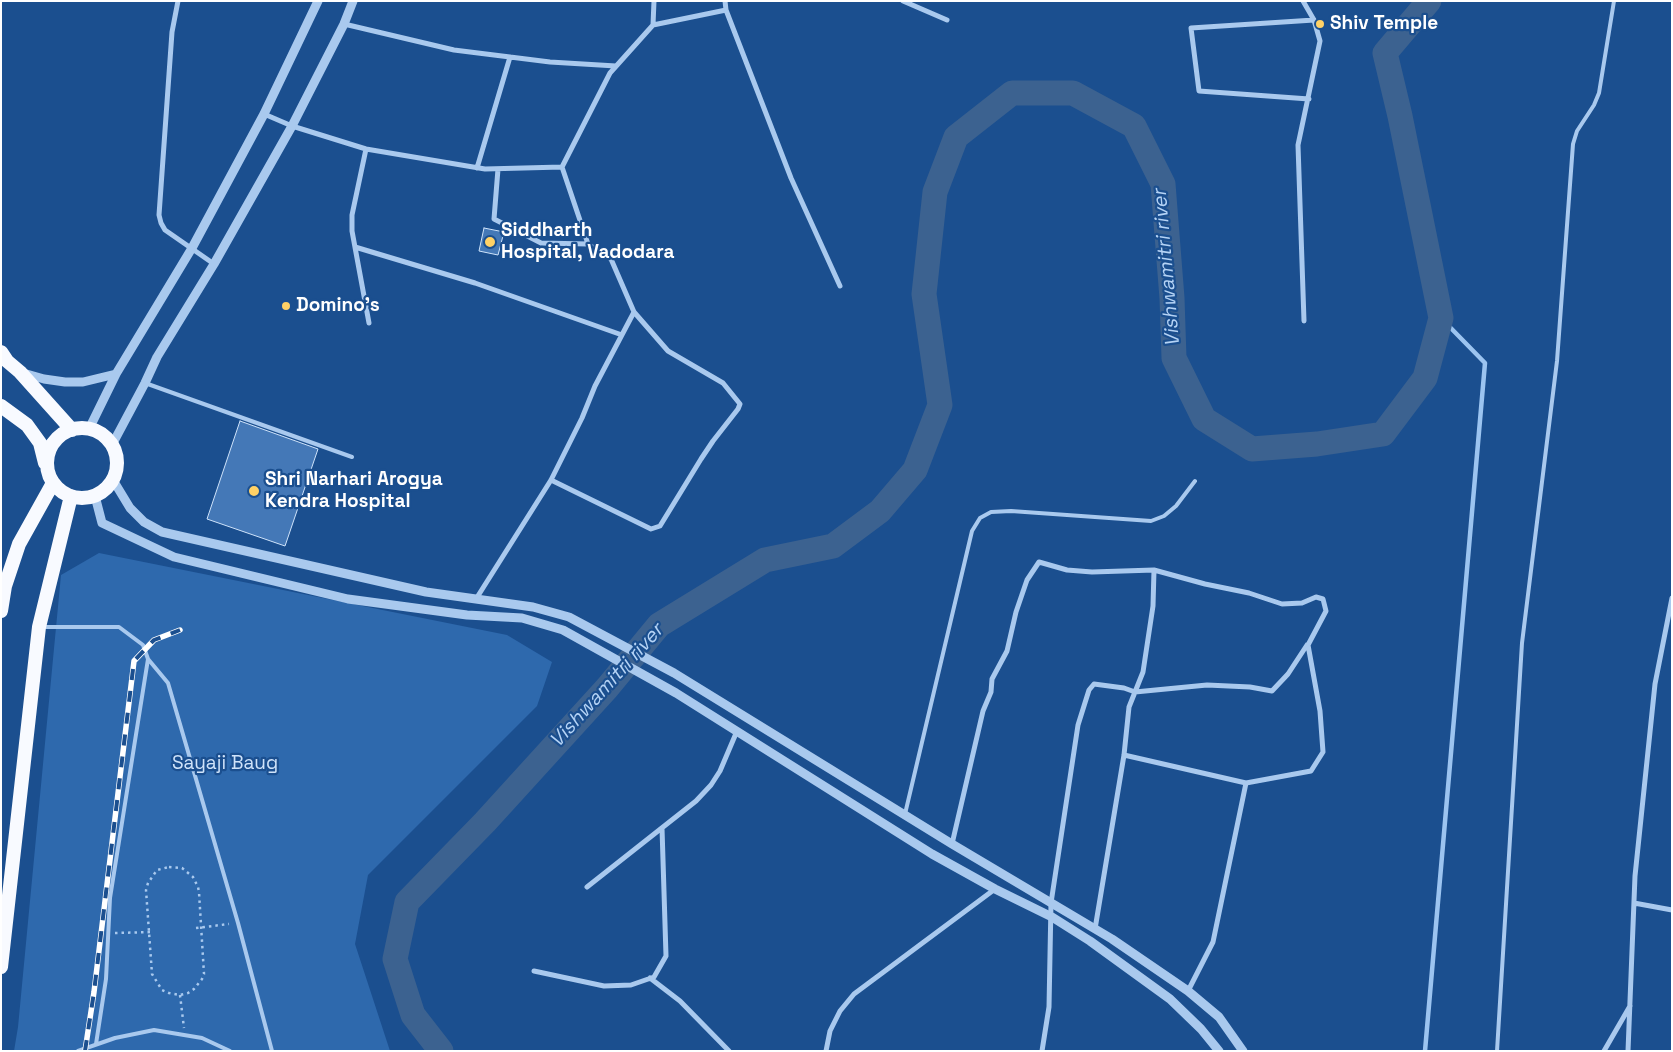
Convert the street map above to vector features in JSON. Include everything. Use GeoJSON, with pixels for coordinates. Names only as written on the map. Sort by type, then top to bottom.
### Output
{"type":"FeatureCollection","features":[{"type":"Feature","properties":{"kind":"highway"},"geometry":{"type":"LineString","coordinates":[[1,352],[72,430]]}},
{"type":"Feature","properties":{"kind":"highway"},"geometry":{"type":"LineString","coordinates":[[1,406],[27,425],[40,443],[51,478],[61,491],[79,498],[95,496],[106,489],[113,480],[117,468],[117,456],[112,445],[105,436],[95,430],[84,428],[72,430],[62,434],[51,447],[47,462],[51,478],[19,544],[4,586],[1,611]]}},
{"type":"Feature","properties":{"kind":"highway"},"geometry":{"type":"LineString","coordinates":[[1,965],[39,627],[71,496]]}},
{"type":"Feature","properties":{"kind":"street"},"geometry":{"type":"LineString","coordinates":[[178,1],[172,32],[159,215],[165,230],[214,264]]}},
{"type":"Feature","properties":{"kind":"street"},"geometry":{"type":"LineString","coordinates":[[89,429],[116,374],[192,248],[264,114],[318,1]]}},
{"type":"Feature","properties":{"kind":"street"},"geometry":{"type":"LineString","coordinates":[[112,445],[157,357],[214,264],[292,126],[344,24],[353,1]]}},
{"type":"Feature","properties":{"kind":"street"},"geometry":{"type":"LineString","coordinates":[[653,25],[654,1]]}},
{"type":"Feature","properties":{"kind":"street"},"geometry":{"type":"LineString","coordinates":[[725,1],[726,10],[791,178],[840,286]]}},
{"type":"Feature","properties":{"kind":"street"},"geometry":{"type":"LineString","coordinates":[[902,1],[947,20]]}},
{"type":"Feature","properties":{"kind":"street"},"geometry":{"type":"LineString","coordinates":[[1303,1],[1314,20],[1320,42],[1298,145],[1304,321]]}},
{"type":"Feature","properties":{"kind":"street"},"geometry":{"type":"LineString","coordinates":[[588,244],[562,167],[610,73],[653,25],[726,10]]}},
{"type":"Feature","properties":{"kind":"street"},"geometry":{"type":"LineString","coordinates":[[1309,99],[1199,91],[1191,28],[1314,20]]}},
{"type":"Feature","properties":{"kind":"street"},"geometry":{"type":"LineString","coordinates":[[344,24],[454,50],[550,62],[616,66]]}},
{"type":"Feature","properties":{"kind":"street"},"geometry":{"type":"LineString","coordinates":[[477,168],[510,57]]}},
{"type":"Feature","properties":{"kind":"street"},"geometry":{"type":"LineString","coordinates":[[264,114],[292,126],[366,149],[477,168],[562,167]]}},
{"type":"Feature","properties":{"kind":"street"},"geometry":{"type":"LineString","coordinates":[[366,149],[352,215],[354,246],[369,323]]}},
{"type":"Feature","properties":{"kind":"street"},"geometry":{"type":"LineString","coordinates":[[498,169],[494,219],[541,243],[588,244],[611,260],[634,312],[668,351],[723,383],[740,404],[712,442],[660,526],[651,529],[551,480]]}},
{"type":"Feature","properties":{"kind":"street"},"geometry":{"type":"LineString","coordinates":[[354,246],[475,283],[622,335]]}},
{"type":"Feature","properties":{"kind":"street"},"geometry":{"type":"LineString","coordinates":[[476,599],[551,480],[582,418],[595,386],[634,312]]}},
{"type":"Feature","properties":{"kind":"street"},"geometry":{"type":"LineString","coordinates":[[20,372],[44,379],[65,382],[83,382],[116,374]]}},
{"type":"Feature","properties":{"kind":"street"},"geometry":{"type":"LineString","coordinates":[[113,480],[130,508],[144,522],[162,532],[426,592],[533,607],[569,617],[674,673],[904,815],[1095,929],[1188,991],[1219,1017],[1243,1051]]}},
{"type":"Feature","properties":{"kind":"street"},"geometry":{"type":"LineString","coordinates":[[95,496],[102,523],[174,557],[348,599],[466,615],[522,618],[562,630],[676,693],[932,854],[1052,918],[1090,941],[1170,999],[1201,1029],[1219,1051]]}},
{"type":"Feature","properties":{"kind":"street"},"geometry":{"type":"LineString","coordinates":[[952,844],[992,679],[1007,651],[1026,580],[1039,562],[1066,570],[1092,572],[1154,570],[1205,584],[1249,593],[1282,604],[1302,602],[1316,597],[1322,600],[1326,610],[1308,645],[1288,674],[1272,690],[1207,685],[1135,692],[1124,688],[1094,684],[1089,690],[1078,725],[1051,903],[1049,1007],[1042,1051]]}},
{"type":"Feature","properties":{"kind":"street"},"geometry":{"type":"LineString","coordinates":[[1095,929],[1124,755],[1129,707],[1143,672],[1153,606],[1154,570]]}},
{"type":"Feature","properties":{"kind":"street"},"geometry":{"type":"LineString","coordinates":[[1628,1051],[1635,876],[1655,684],[1672,598]]}},
{"type":"Feature","properties":{"kind":"street"},"geometry":{"type":"LineString","coordinates":[[1124,755],[1246,783],[1311,771],[1323,752],[1320,711],[1308,645]]}},
{"type":"Feature","properties":{"kind":"street"},"geometry":{"type":"LineString","coordinates":[[587,887],[696,801],[711,785],[720,771],[737,731]]}},
{"type":"Feature","properties":{"kind":"street"},"geometry":{"type":"LineString","coordinates":[[1188,991],[1213,942],[1246,783]]}},
{"type":"Feature","properties":{"kind":"street"},"geometry":{"type":"LineString","coordinates":[[534,971],[604,986],[631,985],[654,977],[666,956],[662,828]]}},
{"type":"Feature","properties":{"kind":"street"},"geometry":{"type":"LineString","coordinates":[[826,1051],[830,1031],[840,1011],[854,994],[995,889]]}},
{"type":"Feature","properties":{"kind":"street"},"geometry":{"type":"LineString","coordinates":[[1634,903],[1672,910]]}},
{"type":"Feature","properties":{"kind":"street"},"geometry":{"type":"LineString","coordinates":[[650,978],[680,1001],[729,1051]]}},
{"type":"Feature","properties":{"kind":"street"},"geometry":{"type":"LineString","coordinates":[[1604,1051],[1631,1005]]}},
{"type":"Feature","properties":{"kind":"lane"},"geometry":{"type":"LineString","coordinates":[[1497,1051],[1522,643],[1556,361],[1574,144],[1577,131],[1594,105],[1599,93],[1614,1]]}},
{"type":"Feature","properties":{"kind":"lane"},"geometry":{"type":"LineString","coordinates":[[145,383],[352,457]]}},
{"type":"Feature","properties":{"kind":"lane"},"geometry":{"type":"LineString","coordinates":[[904,815],[972,531],[980,518],[992,512],[1011,511],[1151,521],[1164,516],[1176,506],[1195,481]]}},
{"type":"Feature","properties":{"kind":"lane"},"geometry":{"type":"LineString","coordinates":[[39,627],[119,627],[143,645],[148,659],[168,683],[238,923],[272,1051]]}},
{"type":"Feature","properties":{"kind":"lane"},"geometry":{"type":"LineString","coordinates":[[96,1044],[106,979],[110,898],[148,659]]}},
{"type":"Feature","properties":{"kind":"lane"},"geometry":{"type":"LineString","coordinates":[[78,1051],[115,1038],[154,1030],[202,1038],[230,1051]]}},
{"type":"Feature","properties":{"kind":"path"},"geometry":{"type":"LineString","coordinates":[[182,868],[194,877],[198,887],[201,927],[204,974],[202,980],[188,993],[169,993],[162,990],[152,974],[148,932],[146,890],[156,870],[182,868]]}},
{"type":"Feature","properties":{"kind":"path"},"geometry":{"type":"LineString","coordinates":[[196,928],[238,923]]}},
{"type":"Feature","properties":{"kind":"path"},"geometry":{"type":"LineString","coordinates":[[108,933],[154,932]]}},
{"type":"Feature","properties":{"kind":"path"},"geometry":{"type":"LineString","coordinates":[[180,994],[184,1035]]}},
{"type":"Feature","properties":{"kind":"green space","name":"Sayaji Baug"},"geometry":{"type":"Polygon","coordinates":[[[99,553],[507,635],[552,662],[537,706],[368,875],[355,944],[390,1051],[14,1051],[18,1027],[61,575],[99,553]]]}},
{"type":"Feature","properties":{"kind":"building"},"geometry":{"type":"Polygon","coordinates":[[[484,228],[504,232],[498,255],[479,251],[484,228]]]}},
{"type":"Feature","properties":{"kind":"building"},"geometry":{"type":"Polygon","coordinates":[[[240,421],[318,449],[285,546],[207,519],[240,421]]]}},
{"type":"Feature","properties":{"kind":"waterway","name":"Vishwamitri river"},"geometry":{"type":"LineString","coordinates":[[441,1051],[413,1015],[395,959],[407,902],[485,822],[607,688],[659,625],[765,560],[833,546],[880,511],[915,470],[940,405],[924,294],[935,192],[956,137],[1012,93],[1073,93],[1134,126],[1163,184],[1172,298],[1174,358],[1204,419],[1252,449],[1317,444],[1383,434],[1425,378],[1441,318],[1400,116],[1385,53],[1429,1]]}},
{"type":"Feature","properties":{"kind":"waterway"},"geometry":{"type":"LineString","coordinates":[[1425,1051],[1485,363],[1441,318]]}},
{"type":"Feature","properties":{"kind":"railway"},"geometry":{"type":"LineString","coordinates":[[85,1051],[94,992],[134,661],[154,640],[180,630]]}},
{"type":"Feature","properties":{"kind":"place","name":"Shiv Temple"},"geometry":{"type":"Point","coordinates":[1320,24]}},
{"type":"Feature","properties":{"kind":"place","name":"Siddharth Hospital, Vadodara"},"geometry":{"type":"Point","coordinates":[490,242]}},
{"type":"Feature","properties":{"kind":"place","name":"Domino's"},"geometry":{"type":"Point","coordinates":[286,306]}},
{"type":"Feature","properties":{"kind":"place","name":"Shri Narhari Arogya Kendra Hospital"},"geometry":{"type":"Point","coordinates":[254,491]}}]}
